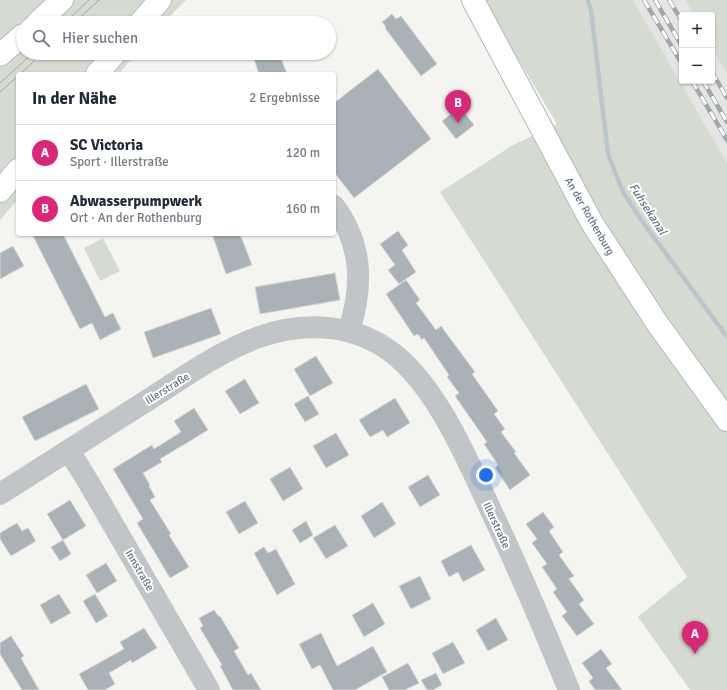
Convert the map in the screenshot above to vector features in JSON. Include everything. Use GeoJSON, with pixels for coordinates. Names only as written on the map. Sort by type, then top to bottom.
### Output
{"type":"FeatureCollection","features":[{"type":"Feature","properties":{"kind":"main road"},"geometry":{"type":"LineString","coordinates":[[45,16],[62,0]]}},
{"type":"Feature","properties":{"kind":"main road"},"geometry":{"type":"LineString","coordinates":[[146,16],[160,0]]}},
{"type":"Feature","properties":{"kind":"main road","name":"An der Rothenburg"},"geometry":{"type":"LineString","coordinates":[[473,0],[592,223],[657,322],[727,420]]}},
{"type":"Feature","properties":{"kind":"main road"},"geometry":{"type":"LineString","coordinates":[[0,56],[16,41]]}},
{"type":"Feature","properties":{"kind":"main road"},"geometry":{"type":"LineString","coordinates":[[99,72],[109,60]]}},
{"type":"Feature","properties":{"kind":"main road"},"geometry":{"type":"LineString","coordinates":[[0,191],[16,172]]}},
{"type":"Feature","properties":{"kind":"street"},"geometry":{"type":"LineString","coordinates":[[336,209],[351,235],[358,267],[358,292],[349,331]]}},
{"type":"Feature","properties":{"kind":"street","name":"Illerstraße"},"geometry":{"type":"LineString","coordinates":[[0,494],[204,365],[241,345],[259,337],[297,328],[318,327],[349,331],[368,338],[387,349],[405,364],[436,404],[457,440],[497,524],[527,589],[569,690]]}},
{"type":"Feature","properties":{"kind":"street","name":"Innstraße"},"geometry":{"type":"LineString","coordinates":[[68,451],[89,483],[209,690]]}},
{"type":"Feature","properties":{"kind":"shaded area"},"geometry":{"type":"Polygon","coordinates":[[[0,0],[186,0],[170,16],[16,16],[16,60],[130,60],[121,72],[16,72],[16,201],[0,220],[0,0]]]}},
{"type":"Feature","properties":{"kind":"shaded area"},"geometry":{"type":"Polygon","coordinates":[[[483,0],[633,0],[679,80],[679,84],[681,84],[727,163],[727,690],[690,690],[638,617],[687,577],[440,192],[513,145],[557,124],[483,0]]]}},
{"type":"Feature","properties":{"kind":"shaded area"},"geometry":{"type":"Polygon","coordinates":[[[633,0],[685,0],[692,12],[679,12],[679,80],[633,0]]]}},
{"type":"Feature","properties":{"kind":"shaded area"},"geometry":{"type":"Polygon","coordinates":[[[685,0],[727,0],[727,74],[715,53],[715,12],[692,12],[685,0]]]}},
{"type":"Feature","properties":{"kind":"shaded area"},"geometry":{"type":"Polygon","coordinates":[[[715,53],[727,74],[727,163],[681,84],[715,84],[715,53]]]}},
{"type":"Feature","properties":{"kind":"shaded area"},"geometry":{"type":"Polygon","coordinates":[[[103,238],[120,271],[100,281],[84,248],[103,238]]]}},
{"type":"Feature","properties":{"kind":"building"},"geometry":{"type":"Polygon","coordinates":[[[392,14],[396,19],[401,16],[437,64],[421,76],[382,22],[392,14]]]}},
{"type":"Feature","properties":{"kind":"building"},"geometry":{"type":"Polygon","coordinates":[[[254,60],[282,60],[286,72],[258,72],[254,60]]]}},
{"type":"Feature","properties":{"kind":"building"},"geometry":{"type":"Polygon","coordinates":[[[378,69],[431,139],[354,198],[336,175],[336,101],[378,69]]]}},
{"type":"Feature","properties":{"kind":"building"},"geometry":{"type":"Polygon","coordinates":[[[460,107],[474,125],[456,139],[442,121],[460,107]]]}},
{"type":"Feature","properties":{"kind":"building"},"geometry":{"type":"Polygon","coordinates":[[[398,231],[408,245],[402,250],[416,272],[399,284],[388,270],[395,265],[380,244],[398,231]]]}},
{"type":"Feature","properties":{"kind":"building"},"geometry":{"type":"Polygon","coordinates":[[[33,236],[64,236],[105,317],[113,313],[121,329],[100,340],[92,323],[80,329],[33,236]]]}},
{"type":"Feature","properties":{"kind":"building"},"geometry":{"type":"Polygon","coordinates":[[[213,236],[241,236],[252,265],[226,274],[213,236]]]}},
{"type":"Feature","properties":{"kind":"building"},"geometry":{"type":"Polygon","coordinates":[[[13,246],[24,266],[0,279],[0,253],[13,246]]]}},
{"type":"Feature","properties":{"kind":"building"},"geometry":{"type":"Polygon","coordinates":[[[335,273],[340,300],[260,314],[255,287],[335,273]]]}},
{"type":"Feature","properties":{"kind":"building"},"geometry":{"type":"Polygon","coordinates":[[[406,280],[420,300],[416,303],[436,330],[441,326],[475,372],[472,374],[498,411],[494,414],[505,429],[501,432],[516,452],[514,453],[530,475],[510,490],[495,468],[498,465],[484,444],[487,442],[455,396],[459,393],[447,377],[449,375],[424,338],[422,340],[418,334],[414,336],[386,294],[406,280]]]}},
{"type":"Feature","properties":{"kind":"building"},"geometry":{"type":"Polygon","coordinates":[[[211,308],[221,334],[153,358],[144,332],[211,308]]]}},
{"type":"Feature","properties":{"kind":"building"},"geometry":{"type":"Polygon","coordinates":[[[316,356],[333,383],[310,396],[294,369],[316,356]]]}},
{"type":"Feature","properties":{"kind":"building"},"geometry":{"type":"Polygon","coordinates":[[[245,379],[259,403],[240,414],[225,391],[245,379]]]}},
{"type":"Feature","properties":{"kind":"building"},"geometry":{"type":"Polygon","coordinates":[[[86,384],[99,409],[35,441],[22,417],[86,384]]]}},
{"type":"Feature","properties":{"kind":"building"},"geometry":{"type":"Polygon","coordinates":[[[308,396],[319,414],[305,422],[294,404],[308,396]]]}},
{"type":"Feature","properties":{"kind":"building"},"geometry":{"type":"Polygon","coordinates":[[[395,398],[410,423],[387,437],[383,430],[370,437],[359,420],[395,398]]]}},
{"type":"Feature","properties":{"kind":"building"},"geometry":{"type":"Polygon","coordinates":[[[194,408],[208,430],[160,459],[162,462],[143,473],[155,497],[150,500],[189,567],[170,578],[137,523],[143,519],[113,469],[152,445],[154,449],[181,432],[174,421],[194,408]]]}},
{"type":"Feature","properties":{"kind":"building"},"geometry":{"type":"Polygon","coordinates":[[[336,433],[349,455],[326,468],[313,446],[336,433]]]}},
{"type":"Feature","properties":{"kind":"building"},"geometry":{"type":"Polygon","coordinates":[[[290,467],[303,489],[283,501],[270,479],[290,467]]]}},
{"type":"Feature","properties":{"kind":"building"},"geometry":{"type":"Polygon","coordinates":[[[428,475],[440,495],[420,507],[408,487],[428,475]]]}},
{"type":"Feature","properties":{"kind":"building"},"geometry":{"type":"Polygon","coordinates":[[[70,500],[86,526],[63,540],[47,514],[70,500]]]}},
{"type":"Feature","properties":{"kind":"building"},"geometry":{"type":"Polygon","coordinates":[[[245,501],[258,523],[239,534],[226,512],[245,501]]]}},
{"type":"Feature","properties":{"kind":"building"},"geometry":{"type":"Polygon","coordinates":[[[382,502],[396,524],[374,538],[361,516],[382,502]]]}},
{"type":"Feature","properties":{"kind":"building"},"geometry":{"type":"Polygon","coordinates":[[[543,512],[554,527],[549,531],[563,552],[559,555],[574,576],[569,579],[584,600],[579,604],[594,624],[577,636],[562,616],[567,612],[553,592],[557,589],[542,567],[547,564],[532,543],[537,539],[526,524],[543,512]]]}},
{"type":"Feature","properties":{"kind":"building"},"geometry":{"type":"Polygon","coordinates":[[[306,521],[313,535],[300,543],[292,530],[306,521]]]}},
{"type":"Feature","properties":{"kind":"building"},"geometry":{"type":"Polygon","coordinates":[[[17,523],[22,531],[28,528],[36,541],[11,556],[0,539],[0,533],[17,523]]]}},
{"type":"Feature","properties":{"kind":"building"},"geometry":{"type":"Polygon","coordinates":[[[335,525],[348,546],[326,559],[313,538],[335,525]]]}},
{"type":"Feature","properties":{"kind":"building"},"geometry":{"type":"Polygon","coordinates":[[[63,540],[71,554],[60,561],[51,547],[63,540]]]}},
{"type":"Feature","properties":{"kind":"building"},"geometry":{"type":"Polygon","coordinates":[[[471,545],[485,570],[463,582],[458,572],[449,577],[441,561],[471,545]]]}},
{"type":"Feature","properties":{"kind":"building"},"geometry":{"type":"Polygon","coordinates":[[[264,547],[268,553],[276,549],[295,584],[277,595],[254,553],[264,547]]]}},
{"type":"Feature","properties":{"kind":"building"},"geometry":{"type":"Polygon","coordinates":[[[106,563],[117,581],[97,593],[86,575],[106,563]]]}},
{"type":"Feature","properties":{"kind":"building"},"geometry":{"type":"Polygon","coordinates":[[[420,576],[431,599],[411,609],[399,586],[420,576]]]}},
{"type":"Feature","properties":{"kind":"building"},"geometry":{"type":"Polygon","coordinates":[[[59,594],[71,613],[51,624],[40,605],[59,594]]]}},
{"type":"Feature","properties":{"kind":"building"},"geometry":{"type":"Polygon","coordinates":[[[95,594],[108,616],[96,623],[83,601],[95,594]]]}},
{"type":"Feature","properties":{"kind":"building"},"geometry":{"type":"Polygon","coordinates":[[[373,603],[385,624],[364,637],[352,615],[373,603]]]}},
{"type":"Feature","properties":{"kind":"building"},"geometry":{"type":"Polygon","coordinates":[[[214,610],[219,617],[220,616],[239,648],[234,651],[248,675],[251,673],[261,690],[233,690],[220,666],[222,665],[200,628],[203,626],[199,618],[214,610]]]}},
{"type":"Feature","properties":{"kind":"building"},"geometry":{"type":"Polygon","coordinates":[[[496,618],[508,640],[488,651],[476,630],[496,618]]]}},
{"type":"Feature","properties":{"kind":"building"},"geometry":{"type":"Polygon","coordinates":[[[144,628],[157,648],[132,663],[131,660],[109,673],[115,684],[105,690],[88,690],[79,674],[124,649],[120,642],[144,628]]]}},
{"type":"Feature","properties":{"kind":"building"},"geometry":{"type":"Polygon","coordinates":[[[321,633],[337,666],[373,646],[387,672],[355,690],[333,690],[320,665],[312,669],[299,644],[321,633]]]}},
{"type":"Feature","properties":{"kind":"building"},"geometry":{"type":"Polygon","coordinates":[[[11,636],[24,656],[21,658],[39,690],[22,690],[0,654],[0,643],[11,636]]]}},
{"type":"Feature","properties":{"kind":"building"},"geometry":{"type":"Polygon","coordinates":[[[453,642],[465,663],[443,674],[432,653],[453,642]]]}},
{"type":"Feature","properties":{"kind":"building"},"geometry":{"type":"Polygon","coordinates":[[[601,649],[612,664],[606,668],[622,690],[595,690],[589,681],[593,678],[582,663],[601,649]]]}},
{"type":"Feature","properties":{"kind":"building"},"geometry":{"type":"Polygon","coordinates":[[[408,663],[419,683],[405,690],[389,690],[382,677],[408,663]]]}},
{"type":"Feature","properties":{"kind":"building"},"geometry":{"type":"Polygon","coordinates":[[[436,673],[442,685],[433,690],[427,690],[421,680],[436,673]]]}},
{"type":"Feature","properties":{"kind":"waterway","name":"Fuhsekanal"},"geometry":{"type":"LineString","coordinates":[[588,0],[591,10],[608,154],[623,192],[642,221],[727,337]]}},
{"type":"Feature","properties":{"kind":"tram line"},"geometry":{"type":"LineString","coordinates":[[72,16],[89,0]]}},
{"type":"Feature","properties":{"kind":"tram line"},"geometry":{"type":"LineString","coordinates":[[82,16],[99,0]]}},
{"type":"Feature","properties":{"kind":"tram line"},"geometry":{"type":"LineString","coordinates":[[0,83],[25,60]]}},
{"type":"Feature","properties":{"kind":"tram line"},"geometry":{"type":"LineString","coordinates":[[22,72],[35,60]]}},
{"type":"Feature","properties":{"kind":"tram line"},"geometry":{"type":"LineString","coordinates":[[0,92],[16,78]]}},
{"type":"Feature","properties":{"kind":"railway"},"geometry":{"type":"LineString","coordinates":[[644,0],[679,59]]}},
{"type":"Feature","properties":{"kind":"railway"},"geometry":{"type":"LineString","coordinates":[[655,0],[679,41]]}},
{"type":"Feature","properties":{"kind":"railway"},"geometry":{"type":"LineString","coordinates":[[669,0],[679,16]]}},
{"type":"Feature","properties":{"kind":"railway"},"geometry":{"type":"LineString","coordinates":[[715,77],[727,98]]}},
{"type":"Feature","properties":{"kind":"railway"},"geometry":{"type":"LineString","coordinates":[[694,84],[727,140]]}},
{"type":"Feature","properties":{"kind":"railway"},"geometry":{"type":"LineString","coordinates":[[705,84],[727,122]]}},
{"type":"Feature","properties":{"kind":"place","name":"Abwasserpumpwerk"},"geometry":{"type":"Point","coordinates":[458,123]}},
{"type":"Feature","properties":{"kind":"place","name":"SC Victoria"},"geometry":{"type":"Point","coordinates":[695,654]}}]}
